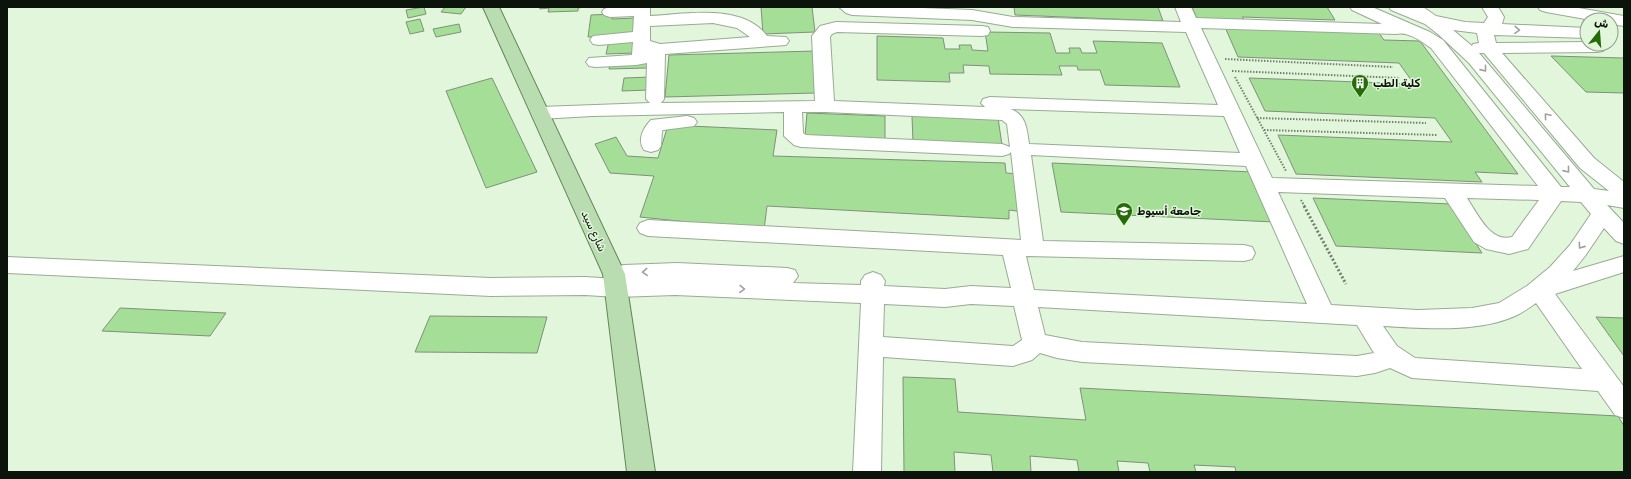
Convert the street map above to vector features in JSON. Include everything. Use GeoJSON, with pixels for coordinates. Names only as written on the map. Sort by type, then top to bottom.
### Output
{"type":"FeatureCollection","features":[{"type":"Feature","properties":{"kind":"main road","name":"شارع سيد"},"geometry":{"type":"LineString","coordinates":[[491,7],[615,281],[641,472]]}},
{"type":"Feature","properties":{"kind":"street"},"geometry":{"type":"LineString","coordinates":[[675,7],[685,10],[717,13],[724,20]]}},
{"type":"Feature","properties":{"kind":"street"},"geometry":{"type":"LineString","coordinates":[[847,7],[852,10],[977,18],[1013,22],[1188,19],[1446,31]]}},
{"type":"Feature","properties":{"kind":"street"},"geometry":{"type":"LineString","coordinates":[[1358,7],[1431,40],[1441,48],[1555,194]]}},
{"type":"Feature","properties":{"kind":"street"},"geometry":{"type":"LineString","coordinates":[[1397,7],[1430,20],[1459,26],[1488,29],[1579,33]]}},
{"type":"Feature","properties":{"kind":"street"},"geometry":{"type":"LineString","coordinates":[[1413,7],[1446,31],[1475,59],[1602,213],[1624,236]]}},
{"type":"Feature","properties":{"kind":"street"},"geometry":{"type":"LineString","coordinates":[[1490,7],[1496,17],[1495,22],[1485,34],[1490,48],[1587,163],[1624,194]]}},
{"type":"Feature","properties":{"kind":"street"},"geometry":{"type":"LineString","coordinates":[[1548,7],[1579,17]]}},
{"type":"Feature","properties":{"kind":"street"},"geometry":{"type":"LineString","coordinates":[[610,12],[644,28],[762,41],[780,41]]}},
{"type":"Feature","properties":{"kind":"street"},"geometry":{"type":"LineString","coordinates":[[599,40],[644,28],[714,18],[739,23],[752,29],[762,41]]}},
{"type":"Feature","properties":{"kind":"street"},"geometry":{"type":"LineString","coordinates":[[825,106],[821,36],[826,30],[836,27],[977,18]]}},
{"type":"Feature","properties":{"kind":"street"},"geometry":{"type":"LineString","coordinates":[[1188,19],[1323,313]]}},
{"type":"Feature","properties":{"kind":"street"},"geometry":{"type":"LineString","coordinates":[[644,28],[655,99]]}},
{"type":"Feature","properties":{"kind":"street"},"geometry":{"type":"LineString","coordinates":[[595,62],[638,60],[642,58],[644,28]]}},
{"type":"Feature","properties":{"kind":"street"},"geometry":{"type":"LineString","coordinates":[[1464,48],[1579,47]]}},
{"type":"Feature","properties":{"kind":"street"},"geometry":{"type":"LineString","coordinates":[[1005,103],[1013,94],[1019,93],[1060,94],[1067,97],[1076,106]]}},
{"type":"Feature","properties":{"kind":"street"},"geometry":{"type":"LineString","coordinates":[[825,106],[868,98],[1231,111]]}},
{"type":"Feature","properties":{"kind":"street"},"geometry":{"type":"LineString","coordinates":[[539,111],[579,100],[655,99],[788,107]]}},
{"type":"Feature","properties":{"kind":"street"},"geometry":{"type":"LineString","coordinates":[[870,346],[1013,356],[1027,351],[1032,347],[1034,341],[1024,297],[1030,249],[1033,149],[1028,104]]}},
{"type":"Feature","properties":{"kind":"street"},"geometry":{"type":"LineString","coordinates":[[539,111],[825,106],[1001,113],[1013,118],[1017,124],[1030,249]]}},
{"type":"Feature","properties":{"kind":"street"},"geometry":{"type":"LineString","coordinates":[[651,146],[653,128],[661,123],[788,107]]}},
{"type":"Feature","properties":{"kind":"street"},"geometry":{"type":"LineString","coordinates":[[788,107],[794,136],[806,142],[1002,150]]}},
{"type":"Feature","properties":{"kind":"street"},"geometry":{"type":"LineString","coordinates":[[1033,149],[1253,160]]}},
{"type":"Feature","properties":{"kind":"street"},"geometry":{"type":"LineString","coordinates":[[1264,185],[1588,195],[1624,194]]}},
{"type":"Feature","properties":{"kind":"street"},"geometry":{"type":"LineString","coordinates":[[1451,191],[1482,238],[1494,243],[1510,246],[1520,243],[1555,194]]}},
{"type":"Feature","properties":{"kind":"street"},"geometry":{"type":"LineString","coordinates":[[7,265],[491,287],[585,286],[615,281],[675,286],[708,280],[873,287],[945,298],[971,295],[1024,297],[1418,319],[1481,315],[1504,311],[1539,290],[1560,272],[1591,233],[1602,213]]}},
{"type":"Feature","properties":{"kind":"street"},"geometry":{"type":"LineString","coordinates":[[648,228],[1030,249],[1244,253]]}},
{"type":"Feature","properties":{"kind":"street"},"geometry":{"type":"LineString","coordinates":[[1539,290],[1624,264]]}},
{"type":"Feature","properties":{"kind":"street"},"geometry":{"type":"LineString","coordinates":[[867,472],[873,287]]}},
{"type":"Feature","properties":{"kind":"street"},"geometry":{"type":"LineString","coordinates":[[1539,290],[1624,407]]}},
{"type":"Feature","properties":{"kind":"street"},"geometry":{"type":"LineString","coordinates":[[1364,316],[1391,357],[1400,364],[1412,368],[1605,381]]}},
{"type":"Feature","properties":{"kind":"street"},"geometry":{"type":"LineString","coordinates":[[1034,341],[1057,348],[1082,352],[1357,366],[1371,365],[1382,362],[1391,357]]}},
{"type":"Feature","properties":{"kind":"path"},"geometry":{"type":"LineString","coordinates":[[1346,284],[1225,59],[1393,67]]}},
{"type":"Feature","properties":{"kind":"path"},"geometry":{"type":"LineString","coordinates":[[1232,71],[1400,78]]}},
{"type":"Feature","properties":{"kind":"path"},"geometry":{"type":"LineString","coordinates":[[1257,118],[1426,123]]}},
{"type":"Feature","properties":{"kind":"path"},"geometry":{"type":"LineString","coordinates":[[1263,130],[1437,135]]}},
{"type":"Feature","properties":{"kind":"building"},"geometry":{"type":"Polygon","coordinates":[[[424,7],[426,14],[408,18],[406,10],[424,7]]]}},
{"type":"Feature","properties":{"kind":"building"},"geometry":{"type":"Polygon","coordinates":[[[445,7],[466,7],[461,14],[441,12],[445,7]]]}},
{"type":"Feature","properties":{"kind":"building"},"geometry":{"type":"Polygon","coordinates":[[[539,7],[585,7],[578,8],[578,11],[548,12],[549,8],[540,9],[539,7]]]}},
{"type":"Feature","properties":{"kind":"building"},"geometry":{"type":"Polygon","coordinates":[[[761,7],[812,7],[815,32],[763,34],[761,7]]]}},
{"type":"Feature","properties":{"kind":"building"},"geometry":{"type":"Polygon","coordinates":[[[1014,7],[1158,7],[1163,21],[1015,15],[1014,7]]]}},
{"type":"Feature","properties":{"kind":"building"},"geometry":{"type":"Polygon","coordinates":[[[1192,7],[1327,7],[1335,20],[1242,17],[1245,20],[1197,19],[1192,7]]]}},
{"type":"Feature","properties":{"kind":"building"},"geometry":{"type":"Polygon","coordinates":[[[613,14],[612,19],[636,18],[634,35],[588,37],[591,15],[613,14]]]}},
{"type":"Feature","properties":{"kind":"building"},"geometry":{"type":"Polygon","coordinates":[[[420,19],[424,31],[410,34],[406,22],[420,19]]]}},
{"type":"Feature","properties":{"kind":"building"},"geometry":{"type":"Polygon","coordinates":[[[459,24],[461,32],[436,37],[433,29],[459,24]]]}},
{"type":"Feature","properties":{"kind":"building","name":"كلية الطب"},"geometry":{"type":"Polygon","coordinates":[[[1225,27],[1379,33],[1384,40],[1420,41],[1518,174],[1475,172],[1482,182],[1296,174],[1278,135],[1452,142],[1435,118],[1265,111],[1249,78],[1414,84],[1399,63],[1238,57],[1225,27]]]}},
{"type":"Feature","properties":{"kind":"building"},"geometry":{"type":"Polygon","coordinates":[[[985,32],[1050,33],[1056,53],[1070,53],[1069,48],[1080,48],[1082,53],[1097,53],[1093,41],[1162,43],[1180,87],[1105,85],[1100,70],[1078,70],[1077,66],[1059,66],[1062,75],[990,74],[989,66],[963,65],[964,73],[949,73],[950,82],[877,80],[877,36],[943,38],[945,49],[960,49],[959,45],[971,45],[972,50],[988,51],[985,32]]]}},
{"type":"Feature","properties":{"kind":"building"},"geometry":{"type":"Polygon","coordinates":[[[636,40],[635,53],[606,54],[609,41],[636,40]]]}},
{"type":"Feature","properties":{"kind":"building"},"geometry":{"type":"Polygon","coordinates":[[[816,51],[815,93],[665,97],[669,55],[816,51]]]}},
{"type":"Feature","properties":{"kind":"building"},"geometry":{"type":"Polygon","coordinates":[[[1551,56],[1624,58],[1624,93],[1586,92],[1551,56]]]}},
{"type":"Feature","properties":{"kind":"building"},"geometry":{"type":"Polygon","coordinates":[[[648,62],[647,68],[609,69],[610,63],[648,62]]]}},
{"type":"Feature","properties":{"kind":"building"},"geometry":{"type":"Polygon","coordinates":[[[651,77],[649,90],[622,91],[624,78],[651,77]]]}},
{"type":"Feature","properties":{"kind":"building"},"geometry":{"type":"Polygon","coordinates":[[[492,78],[537,172],[486,188],[446,91],[492,78]]]}},
{"type":"Feature","properties":{"kind":"building"},"geometry":{"type":"Polygon","coordinates":[[[807,113],[885,116],[885,139],[805,136],[807,113]]]}},
{"type":"Feature","properties":{"kind":"building"},"geometry":{"type":"Polygon","coordinates":[[[912,116],[998,118],[1002,145],[913,142],[912,116]]]}},
{"type":"Feature","properties":{"kind":"building"},"geometry":{"type":"Polygon","coordinates":[[[668,125],[777,130],[773,156],[1005,163],[1006,173],[1020,174],[1024,212],[1009,210],[1009,219],[767,206],[764,230],[640,217],[654,176],[610,173],[595,144],[616,137],[627,156],[658,158],[668,125]]]}},
{"type":"Feature","properties":{"kind":"building"},"geometry":{"type":"Polygon","coordinates":[[[1052,163],[1253,172],[1274,222],[1061,212],[1052,163]]]}},
{"type":"Feature","properties":{"kind":"building"},"geometry":{"type":"Polygon","coordinates":[[[1313,198],[1451,204],[1482,253],[1336,246],[1313,198]]]}},
{"type":"Feature","properties":{"kind":"building"},"geometry":{"type":"Polygon","coordinates":[[[120,308],[226,313],[210,336],[102,331],[120,308]]]}},
{"type":"Feature","properties":{"kind":"building"},"geometry":{"type":"Polygon","coordinates":[[[430,316],[547,317],[537,353],[415,352],[430,316]]]}},
{"type":"Feature","properties":{"kind":"building"},"geometry":{"type":"Polygon","coordinates":[[[1596,317],[1624,318],[1624,356],[1596,317]]]}},
{"type":"Feature","properties":{"kind":"building"},"geometry":{"type":"Polygon","coordinates":[[[903,377],[955,379],[958,412],[1086,420],[1080,388],[1618,416],[1624,426],[1624,472],[1236,472],[1235,467],[1194,465],[1196,472],[1150,472],[1148,463],[1117,461],[1119,472],[1079,472],[1077,460],[1030,456],[1031,472],[993,472],[991,455],[954,452],[955,472],[904,472],[903,377]]]}},
{"type":"Feature","properties":{"kind":"place","name":"كلية الطب"},"geometry":{"type":"Point","coordinates":[1360,98]}},
{"type":"Feature","properties":{"kind":"place","name":"جامعة أسيوط"},"geometry":{"type":"Point","coordinates":[1124,226]}}]}
